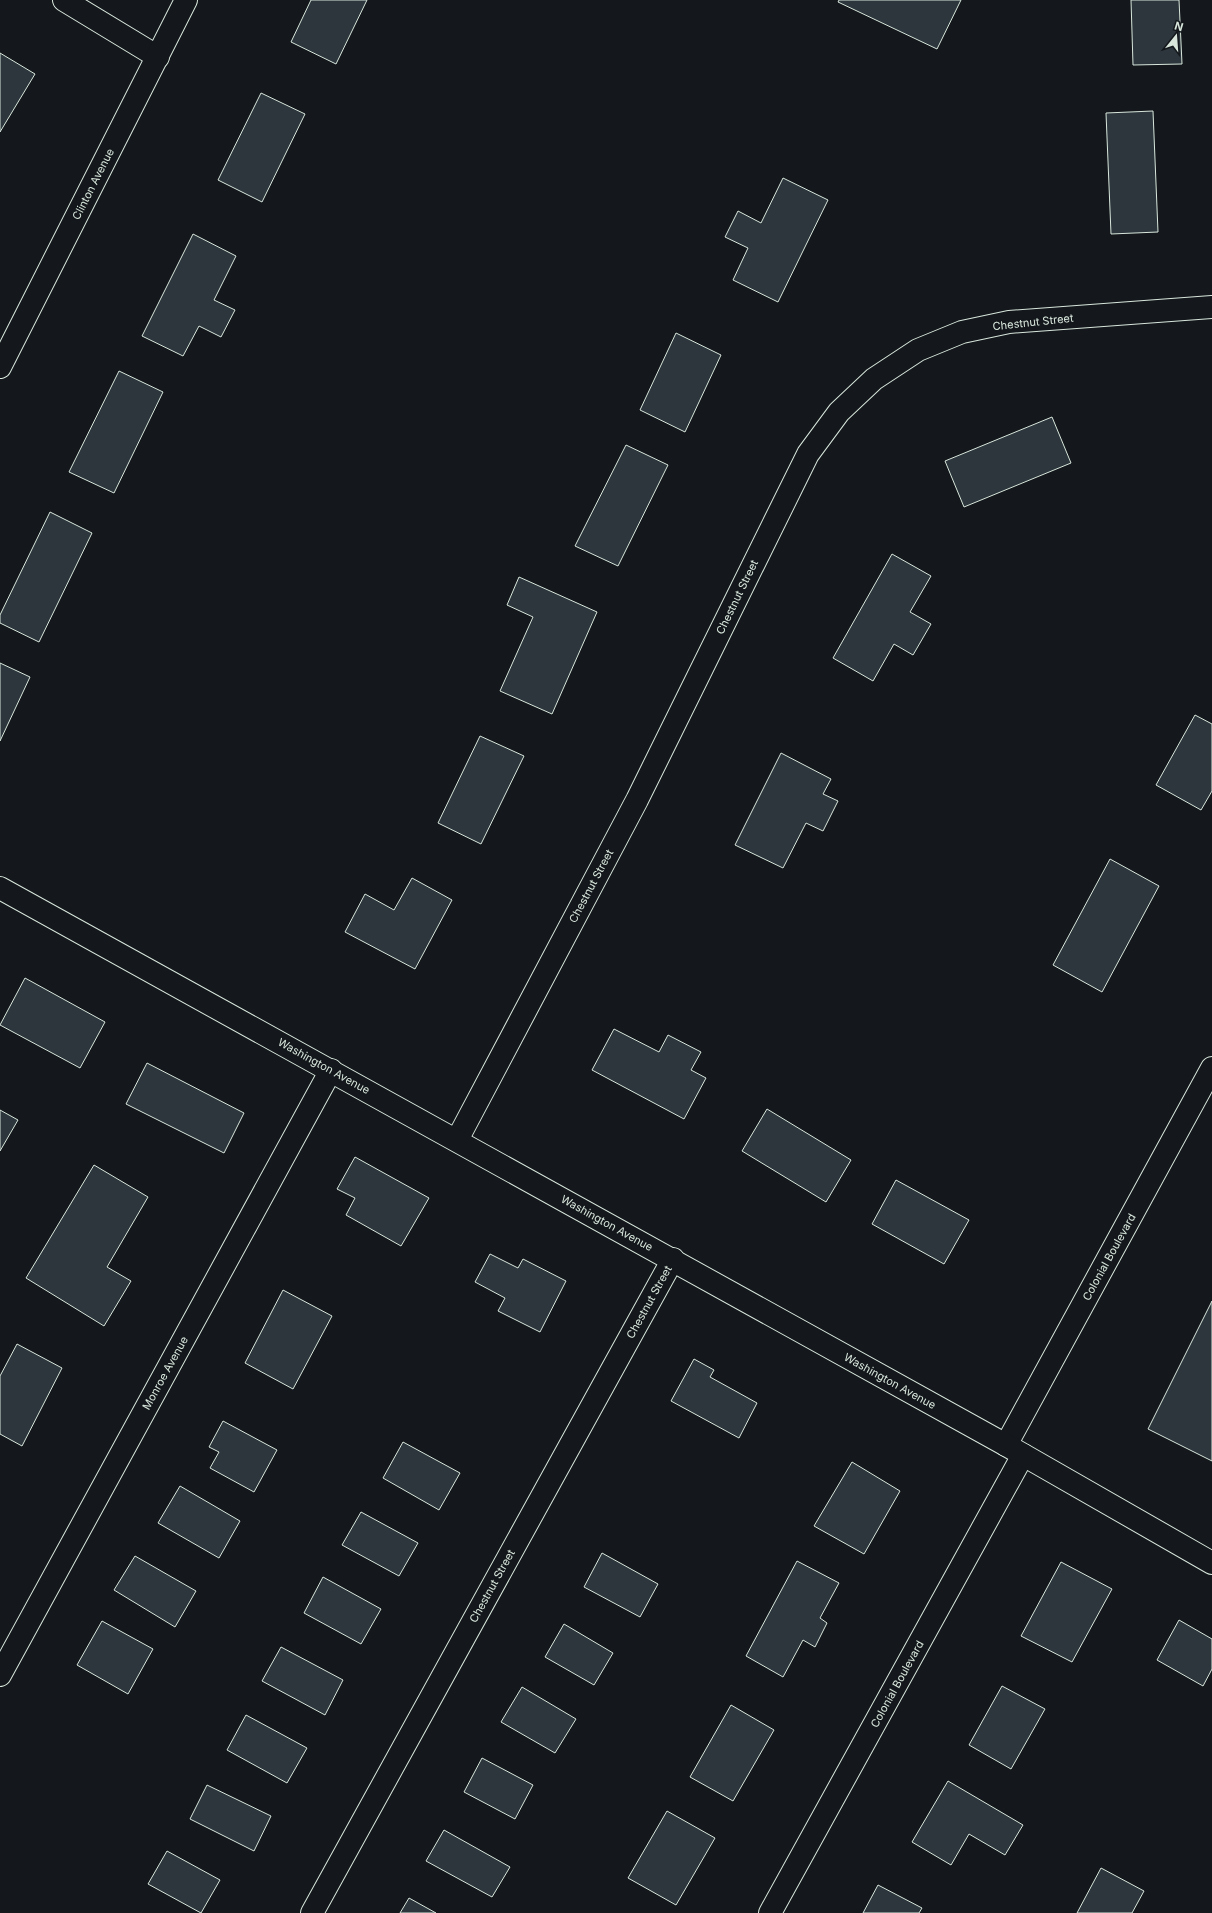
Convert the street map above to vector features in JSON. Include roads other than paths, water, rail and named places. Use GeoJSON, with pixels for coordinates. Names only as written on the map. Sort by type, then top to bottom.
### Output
{"type":"FeatureCollection","features":[{"type":"Feature","properties":{"kind":"street"},"geometry":{"type":"LineString","coordinates":[[64,0],[158,57]]}},
{"type":"Feature","properties":{"kind":"street","name":"Clinton Avenue"},"geometry":{"type":"LineString","coordinates":[[0,367],[186,0]]}},
{"type":"Feature","properties":{"kind":"street","name":"Chestnut Street"},"geometry":{"type":"LineString","coordinates":[[457,1140],[637,800],[808,454],[839,412],[874,379],[918,350],[962,332],[1009,322],[1212,307]]}},
{"type":"Feature","properties":{"kind":"street","name":"Washington Avenue"},"geometry":{"type":"LineString","coordinates":[[0,888],[673,1259],[1015,1450],[1212,1563]]}},
{"type":"Feature","properties":{"kind":"street","name":"Colonial Boulevard"},"geometry":{"type":"LineString","coordinates":[[770,1913],[1015,1450],[1212,1068]]}},
{"type":"Feature","properties":{"kind":"street","name":"Monroe Avenue"},"geometry":{"type":"LineString","coordinates":[[0,1675],[331,1070]]}},
{"type":"Feature","properties":{"kind":"street","name":"Chestnut Street"},"geometry":{"type":"LineString","coordinates":[[312,1913],[673,1259]]}}]}
